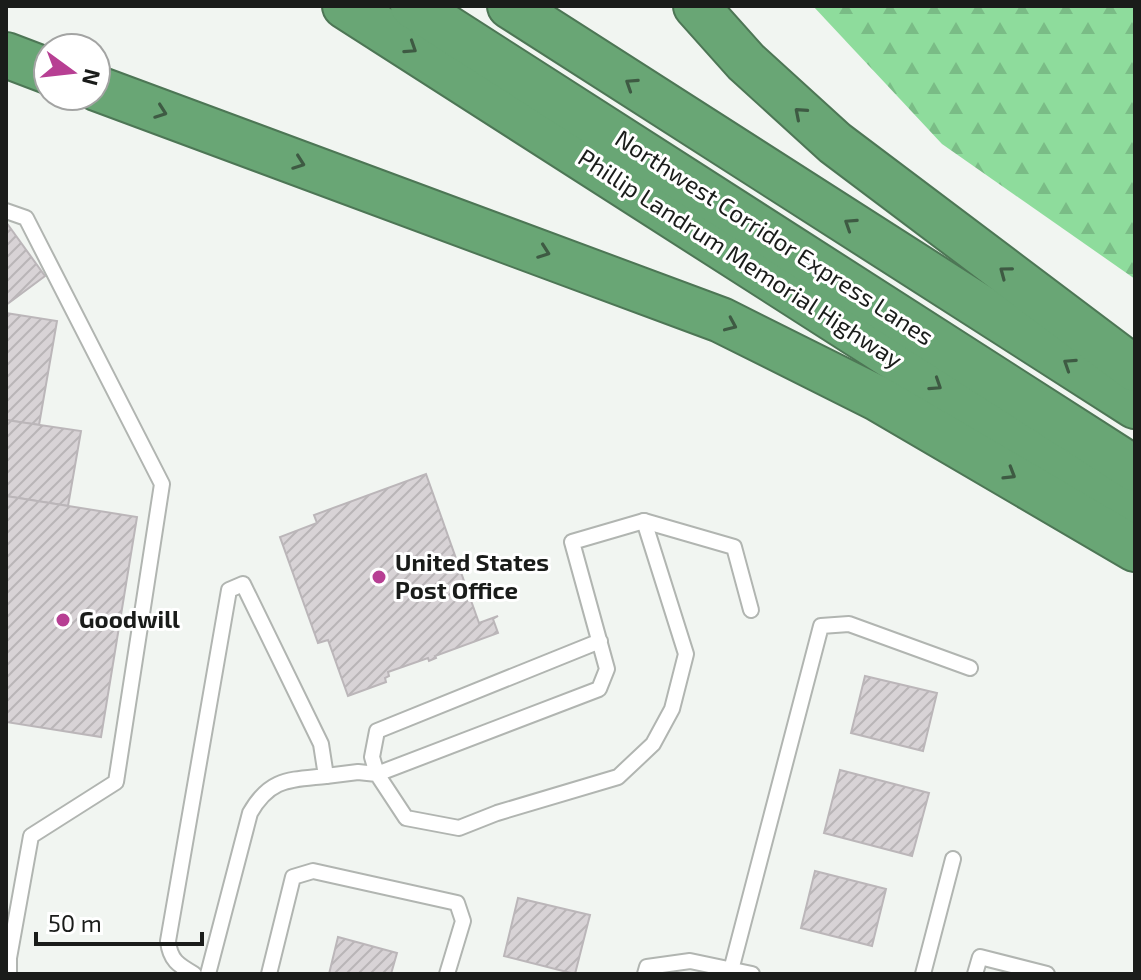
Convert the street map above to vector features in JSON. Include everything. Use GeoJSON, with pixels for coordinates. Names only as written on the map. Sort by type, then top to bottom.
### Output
{"type":"FeatureCollection","features":[{"type":"Feature","properties":{"kind":"highway","name":"Phillip Landrum Memorial Highway"},"geometry":{"type":"LineString","coordinates":[[345,6],[1135,512]]}},
{"type":"Feature","properties":{"kind":"highway","name":"Northwest Corridor Express Lanes"},"geometry":{"type":"LineString","coordinates":[[413,6],[1135,469]]}},
{"type":"Feature","properties":{"kind":"highway"},"geometry":{"type":"LineString","coordinates":[[510,6],[1135,406]]}},
{"type":"Feature","properties":{"kind":"highway"},"geometry":{"type":"LineString","coordinates":[[696,6],[746,62],[835,143],[1135,369]]}},
{"type":"Feature","properties":{"kind":"highway"},"geometry":{"type":"LineString","coordinates":[[6,55],[32,65]]}},
{"type":"Feature","properties":{"kind":"highway"},"geometry":{"type":"LineString","coordinates":[[112,94],[721,320],[877,398],[1135,549]]}},
{"type":"Feature","properties":{"kind":"lane"},"geometry":{"type":"LineString","coordinates":[[6,211],[26,218],[162,484],[116,782],[31,836],[8,958],[9,974]]}},
{"type":"Feature","properties":{"kind":"lane"},"geometry":{"type":"LineString","coordinates":[[600,641],[377,731],[372,757],[377,774],[406,818],[459,828],[497,813],[618,777],[653,744],[672,709],[686,654],[644,521]]}},
{"type":"Feature","properties":{"kind":"lane"},"geometry":{"type":"LineString","coordinates":[[208,974],[250,813],[260,795],[289,780],[358,772],[377,774],[599,689],[607,669],[572,542],[644,521],[734,547],[751,610]]}},
{"type":"Feature","properties":{"kind":"lane"},"geometry":{"type":"LineString","coordinates":[[194,974],[178,965],[170,955],[168,941],[229,590],[235,585],[243,584],[321,744],[326,776]]}},
{"type":"Feature","properties":{"kind":"lane"},"geometry":{"type":"LineString","coordinates":[[731,972],[821,626],[849,624],[970,668]]}},
{"type":"Feature","properties":{"kind":"lane"},"geometry":{"type":"LineString","coordinates":[[923,974],[953,859]]}},
{"type":"Feature","properties":{"kind":"lane"},"geometry":{"type":"LineString","coordinates":[[269,974],[293,877],[313,871],[457,903],[463,921],[447,974]]}},
{"type":"Feature","properties":{"kind":"lane"},"geometry":{"type":"LineString","coordinates":[[975,974],[980,957],[1047,974]]}},
{"type":"Feature","properties":{"kind":"lane"},"geometry":{"type":"LineString","coordinates":[[645,974],[647,967],[690,961],[752,974]]}},
{"type":"Feature","properties":{"kind":"green space"},"geometry":{"type":"Polygon","coordinates":[[[813,6],[1135,6],[1135,279],[942,144],[813,6]]]}},
{"type":"Feature","properties":{"kind":"building"},"geometry":{"type":"Polygon","coordinates":[[[6,222],[45,276],[6,305],[6,222]]]}},
{"type":"Feature","properties":{"kind":"building"},"geometry":{"type":"Polygon","coordinates":[[[6,313],[57,321],[39,425],[6,420],[6,313]]]}},
{"type":"Feature","properties":{"kind":"building"},"geometry":{"type":"Polygon","coordinates":[[[6,420],[81,431],[68,506],[6,496],[6,420]]]}},
{"type":"Feature","properties":{"kind":"building","name":"United States Post Office"},"geometry":{"type":"Polygon","coordinates":[[[426,474],[479,623],[498,616],[493,619],[498,633],[429,661],[428,658],[388,672],[386,682],[348,696],[328,640],[318,643],[280,537],[317,523],[314,515],[426,474]]]}},
{"type":"Feature","properties":{"kind":"building","name":"Goodwill"},"geometry":{"type":"Polygon","coordinates":[[[6,496],[137,517],[101,737],[6,722],[6,496]]]}},
{"type":"Feature","properties":{"kind":"building"},"geometry":{"type":"Polygon","coordinates":[[[865,676],[937,693],[923,751],[851,733],[865,676]]]}},
{"type":"Feature","properties":{"kind":"building"},"geometry":{"type":"Polygon","coordinates":[[[840,770],[929,793],[912,856],[824,833],[840,770]]]}},
{"type":"Feature","properties":{"kind":"building"},"geometry":{"type":"Polygon","coordinates":[[[815,871],[886,889],[872,946],[801,928],[815,871]]]}},
{"type":"Feature","properties":{"kind":"building"},"geometry":{"type":"Polygon","coordinates":[[[518,898],[590,915],[575,974],[504,956],[518,898]]]}},
{"type":"Feature","properties":{"kind":"building"},"geometry":{"type":"Polygon","coordinates":[[[338,937],[397,953],[391,974],[329,974],[338,937]]]}},
{"type":"Feature","properties":{"kind":"place","name":"United States Post Office"},"geometry":{"type":"Point","coordinates":[379,577]}},
{"type":"Feature","properties":{"kind":"place","name":"Goodwill"},"geometry":{"type":"Point","coordinates":[63,620]}}]}
